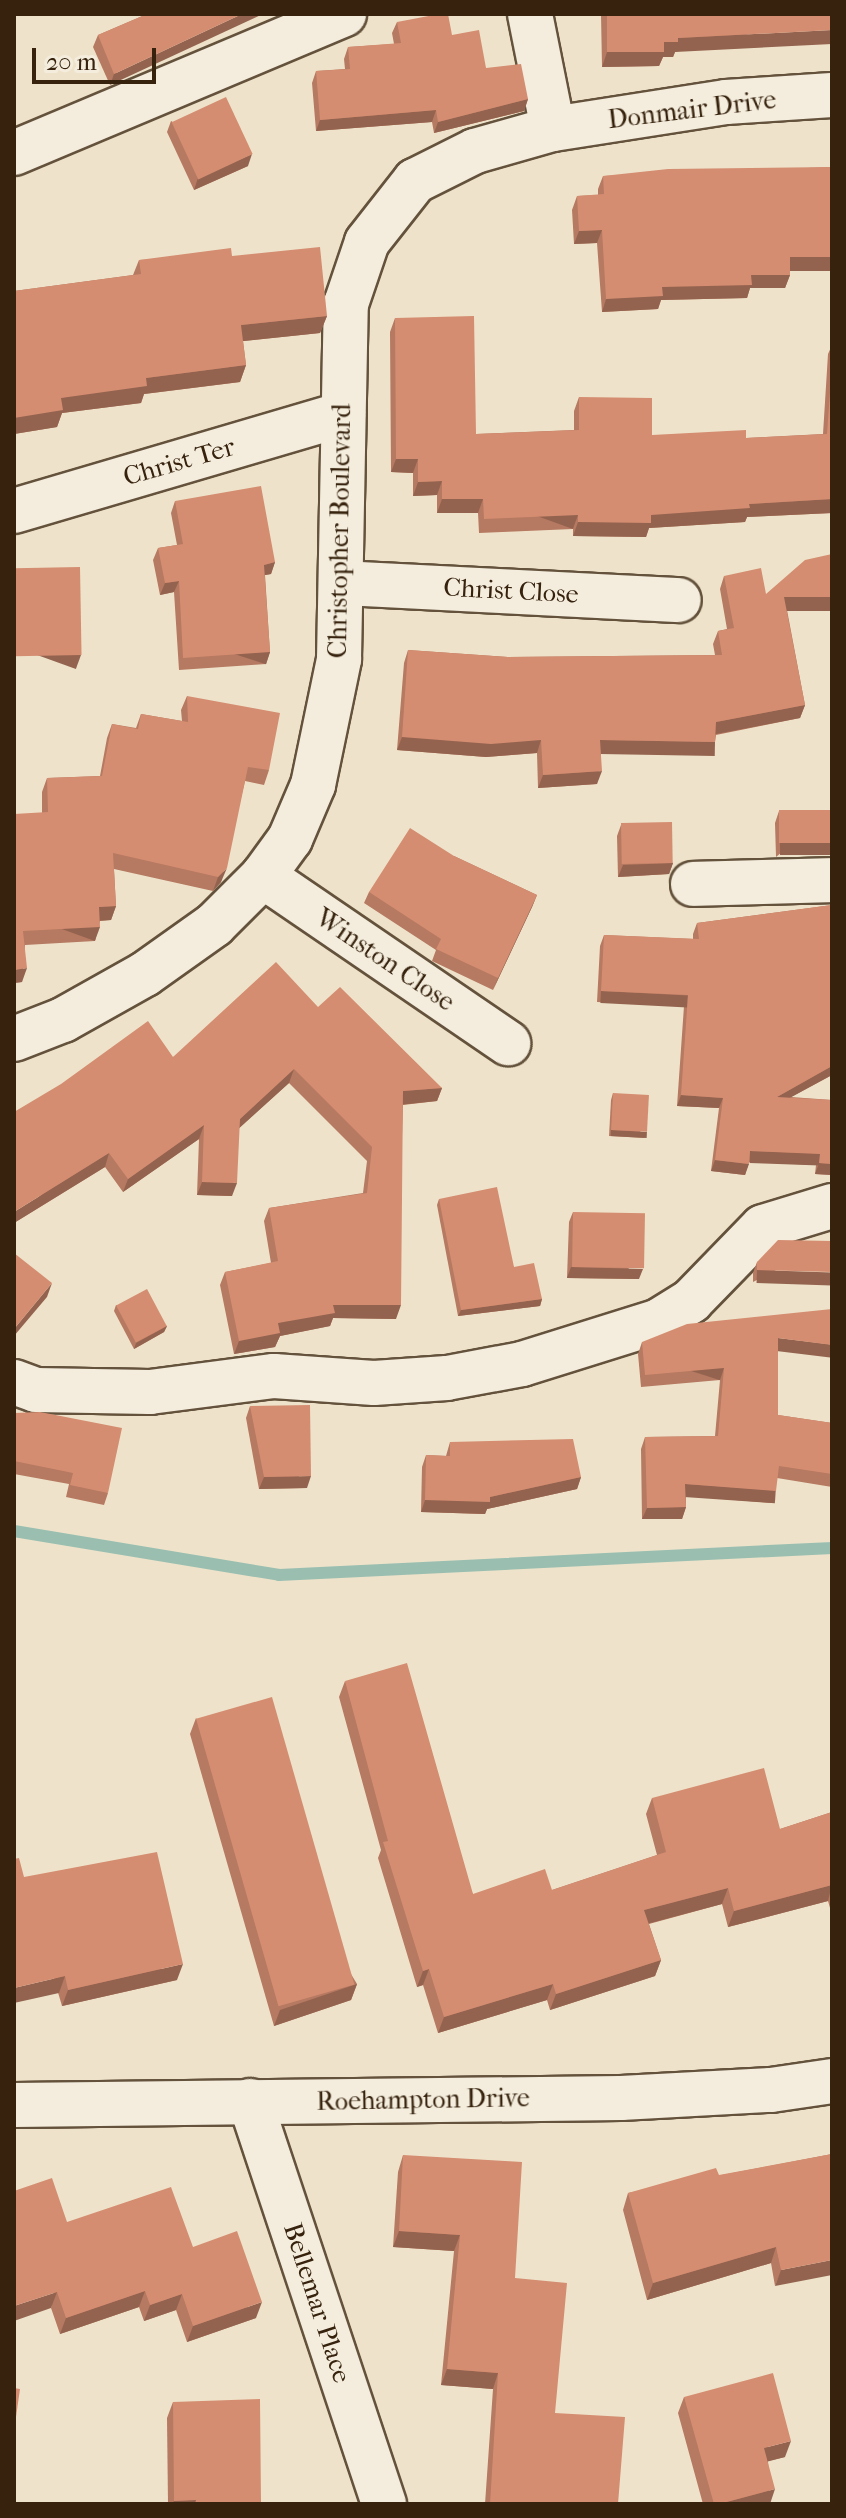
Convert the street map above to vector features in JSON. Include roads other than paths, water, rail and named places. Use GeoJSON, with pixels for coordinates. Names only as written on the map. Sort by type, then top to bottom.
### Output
{"type":"FeatureCollection","features":[{"type":"Feature","properties":{"kind":"street"},"geometry":{"type":"LineString","coordinates":[[14,153],[344,14]]}},
{"type":"Feature","properties":{"kind":"street"},"geometry":{"type":"LineString","coordinates":[[530,14],[553,129]]}},
{"type":"Feature","properties":{"kind":"street","name":"Donmair Drive"},"geometry":{"type":"LineString","coordinates":[[553,129],[726,102],[832,95]]}},
{"type":"Feature","properties":{"kind":"street","name":"Christopher Boulevard"},"geometry":{"type":"LineString","coordinates":[[14,1039],[63,1020],[145,974],[214,925],[263,876],[290,839],[313,785],[339,659],[346,304],[367,242],[415,181],[440,167],[553,129]]}},
{"type":"Feature","properties":{"kind":"street","name":"Christ Ter"},"geometry":{"type":"LineString","coordinates":[[14,511],[343,414]]}},
{"type":"Feature","properties":{"kind":"street","name":"Christ Close"},"geometry":{"type":"LineString","coordinates":[[342,583],[679,600]]}},
{"type":"Feature","properties":{"kind":"street","name":"Winston Close"},"geometry":{"type":"LineString","coordinates":[[263,876],[508,1043]]}},
{"type":"Feature","properties":{"kind":"street"},"geometry":{"type":"LineString","coordinates":[[693,884],[832,880]]}},
{"type":"Feature","properties":{"kind":"street"},"geometry":{"type":"LineString","coordinates":[[14,1382],[36,1390],[150,1392],[274,1376],[374,1383],[447,1378],[522,1364],[659,1321],[691,1301],[763,1227],[832,1206]]}},
{"type":"Feature","properties":{"kind":"street","name":"Roehampton Drive"},"geometry":{"type":"LineString","coordinates":[[14,2105],[621,2098],[771,2090],[832,2081]]}},
{"type":"Feature","properties":{"kind":"street","name":"Bellemar Place"},"geometry":{"type":"LineString","coordinates":[[250,2101],[384,2504]]}},
{"type":"Feature","properties":{"kind":"waterway"},"geometry":{"type":"LineString","coordinates":[[14,1531],[279,1575],[832,1548]]}}]}
